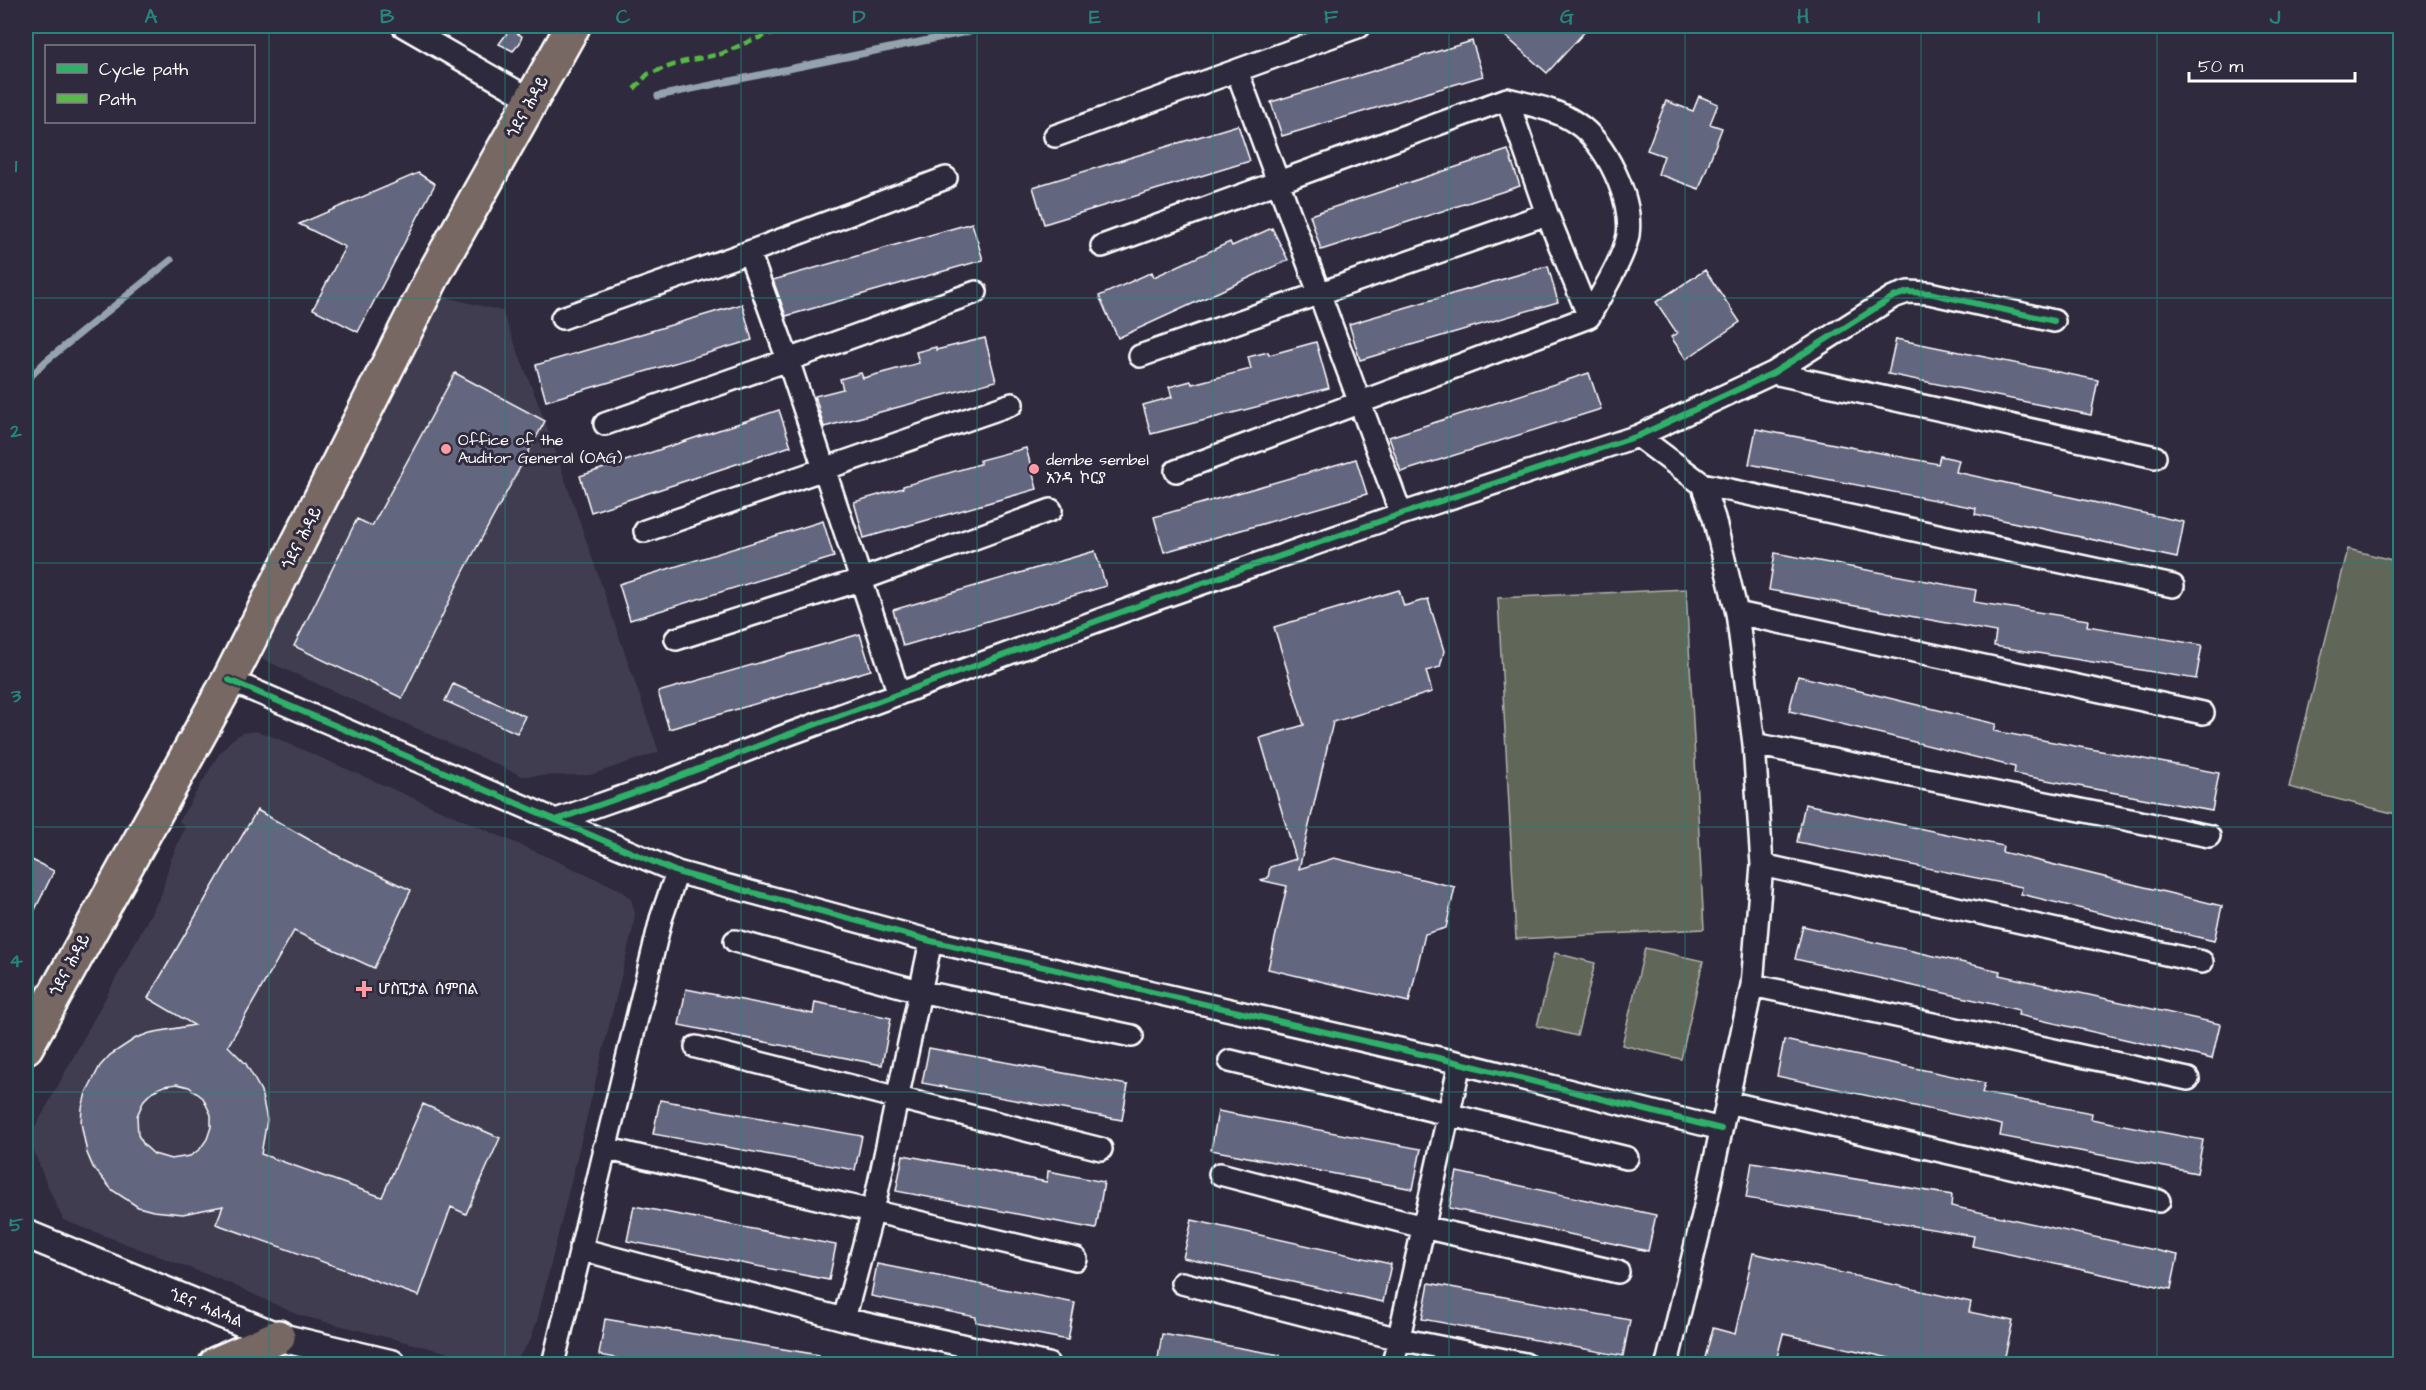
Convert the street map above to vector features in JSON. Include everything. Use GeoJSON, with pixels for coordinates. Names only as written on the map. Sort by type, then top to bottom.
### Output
{"type":"FeatureCollection","features":[{"type":"Feature","properties":{"kind":"main road","name":"ጎደና ሕዳይ"},"geometry":{"type":"LineString","coordinates":[[26,1047],[229,680],[435,272],[573,26]]}},
{"type":"Feature","properties":{"kind":"main road"},"geometry":{"type":"LineString","coordinates":[[216,1365],[278,1337]]}},
{"type":"Feature","properties":{"kind":"street"},"geometry":{"type":"LineString","coordinates":[[403,26],[532,100]]}},
{"type":"Feature","properties":{"kind":"street"},"geometry":{"type":"LineString","coordinates":[[1054,136],[1360,26]]}},
{"type":"Feature","properties":{"kind":"street"},"geometry":{"type":"LineString","coordinates":[[1237,71],[1401,514]]}},
{"type":"Feature","properties":{"kind":"street"},"geometry":{"type":"LineString","coordinates":[[1507,99],[1547,214],[1589,317]]}},
{"type":"Feature","properties":{"kind":"street"},"geometry":{"type":"LineString","coordinates":[[1102,246],[1507,99],[1545,109],[1577,123],[1600,147],[1613,169],[1627,208],[1628,236],[1589,317],[1361,404],[1176,471]]}},
{"type":"Feature","properties":{"kind":"street"},"geometry":{"type":"LineString","coordinates":[[562,318],[749,252],[946,178]]}},
{"type":"Feature","properties":{"kind":"street"},"geometry":{"type":"LineString","coordinates":[[1140,356],[1547,214]]}},
{"type":"Feature","properties":{"kind":"street"},"geometry":{"type":"LineString","coordinates":[[749,252],[788,360],[899,694]]}},
{"type":"Feature","properties":{"kind":"street"},"geometry":{"type":"LineString","coordinates":[[604,424],[976,292]]}},
{"type":"Feature","properties":{"kind":"street"},"geometry":{"type":"LineString","coordinates":[[556,820],[662,783],[1165,596],[1401,514],[1638,436],[1773,373],[1893,297],[1908,292],[1929,293],[2054,321]]}},
{"type":"Feature","properties":{"kind":"street"},"geometry":{"type":"LineString","coordinates":[[1773,373],[2155,458]]}},
{"type":"Feature","properties":{"kind":"street"},"geometry":{"type":"LineString","coordinates":[[645,531],[1012,404]]}},
{"type":"Feature","properties":{"kind":"street"},"geometry":{"type":"LineString","coordinates":[[1638,436],[1702,484],[2173,586]]}},
{"type":"Feature","properties":{"kind":"street"},"geometry":{"type":"LineString","coordinates":[[1667,1365],[1752,985],[1762,865],[1754,744],[1737,613],[1714,518],[1702,484]]}},
{"type":"Feature","properties":{"kind":"street"},"geometry":{"type":"LineString","coordinates":[[676,639],[860,580],[1051,510]]}},
{"type":"Feature","properties":{"kind":"street"},"geometry":{"type":"LineString","coordinates":[[1737,613],[2203,713]]}},
{"type":"Feature","properties":{"kind":"street"},"geometry":{"type":"LineString","coordinates":[[229,680],[677,872],[931,941],[1460,1063],[1721,1129]]}},
{"type":"Feature","properties":{"kind":"street"},"geometry":{"type":"LineString","coordinates":[[1754,744],[2209,836]]}},
{"type":"Feature","properties":{"kind":"street"},"geometry":{"type":"LineString","coordinates":[[1762,865],[2202,962]]}},
{"type":"Feature","properties":{"kind":"street"},"geometry":{"type":"LineString","coordinates":[[553,1365],[661,919],[677,872]]}},
{"type":"Feature","properties":{"kind":"street"},"geometry":{"type":"LineString","coordinates":[[735,941],[919,991],[1132,1036]]}},
{"type":"Feature","properties":{"kind":"street"},"geometry":{"type":"LineString","coordinates":[[844,1319],[873,1211],[931,941]]}},
{"type":"Feature","properties":{"kind":"street"},"geometry":{"type":"LineString","coordinates":[[1752,985],[2188,1079]]}},
{"type":"Feature","properties":{"kind":"street"},"geometry":{"type":"LineString","coordinates":[[696,1047],[1101,1149]]}},
{"type":"Feature","properties":{"kind":"street"},"geometry":{"type":"LineString","coordinates":[[1230,1061],[1627,1158]]}},
{"type":"Feature","properties":{"kind":"street"},"geometry":{"type":"LineString","coordinates":[[1393,1365],[1460,1063]]}},
{"type":"Feature","properties":{"kind":"street"},"geometry":{"type":"LineString","coordinates":[[1726,1102],[2159,1201]]}},
{"type":"Feature","properties":{"kind":"street"},"geometry":{"type":"LineString","coordinates":[[604,1148],[1076,1259]]}},
{"type":"Feature","properties":{"kind":"street"},"geometry":{"type":"LineString","coordinates":[[1221,1174],[1423,1227],[1618,1272]]}},
{"type":"Feature","properties":{"kind":"street","name":"ጎደና ሓልሓል"},"geometry":{"type":"LineString","coordinates":[[26,1234],[278,1337],[392,1365]]}},
{"type":"Feature","properties":{"kind":"street"},"geometry":{"type":"LineString","coordinates":[[580,1249],[844,1319],[1048,1365]]}},
{"type":"Feature","properties":{"kind":"street"},"geometry":{"type":"LineString","coordinates":[[1182,1283],[1399,1339],[1525,1365]]}},
{"type":"Feature","properties":{"kind":"shaded area"},"geometry":{"type":"Polygon","coordinates":[[[433,294],[502,311],[545,421],[659,752],[590,775],[522,776],[262,659],[433,294]]]}},
{"type":"Feature","properties":{"kind":"shaded area","name":"ሆስፒታል ሰምበል"},"geometry":{"type":"Polygon","coordinates":[[[255,731],[269,735],[550,858],[621,890],[631,899],[635,913],[633,928],[537,1321],[530,1341],[518,1358],[505,1364],[485,1362],[298,1315],[229,1283],[63,1220],[45,1180],[29,1139],[162,893],[169,864],[185,827],[179,821],[219,754],[231,740],[242,733],[255,731]]]}},
{"type":"Feature","properties":{"kind":"green space"},"geometry":{"type":"Polygon","coordinates":[[[2348,549],[2400,562],[2400,815],[2289,787],[2348,549]]]}},
{"type":"Feature","properties":{"kind":"green space"},"geometry":{"type":"Polygon","coordinates":[[[1686,589],[1704,929],[1516,939],[1498,598],[1686,589]]]}},
{"type":"Feature","properties":{"kind":"green space"},"geometry":{"type":"Polygon","coordinates":[[[1645,948],[1703,961],[1681,1059],[1622,1045],[1645,948]]]}},
{"type":"Feature","properties":{"kind":"green space"},"geometry":{"type":"Polygon","coordinates":[[[1555,953],[1595,963],[1577,1036],[1537,1026],[1555,953]]]}},
{"type":"Feature","properties":{"kind":"building"},"geometry":{"type":"Polygon","coordinates":[[[1494,26],[1590,26],[1547,73],[1494,26]]]}},
{"type":"Feature","properties":{"kind":"building"},"geometry":{"type":"Polygon","coordinates":[[[510,29],[522,36],[520,43],[513,51],[499,44],[510,29]]]}},
{"type":"Feature","properties":{"kind":"building"},"geometry":{"type":"Polygon","coordinates":[[[1472,41],[1483,76],[1282,136],[1271,102],[1472,41]]]}},
{"type":"Feature","properties":{"kind":"building"},"geometry":{"type":"Polygon","coordinates":[[[1699,96],[1718,104],[1710,124],[1722,128],[1699,189],[1658,174],[1664,156],[1647,150],[1666,101],[1693,111],[1699,96]]]}},
{"type":"Feature","properties":{"kind":"building"},"geometry":{"type":"Polygon","coordinates":[[[1238,125],[1250,161],[1044,224],[1033,187],[1238,125]]]}},
{"type":"Feature","properties":{"kind":"building"},"geometry":{"type":"Polygon","coordinates":[[[1508,150],[1520,186],[1321,250],[1310,215],[1508,150]]]}},
{"type":"Feature","properties":{"kind":"building"},"geometry":{"type":"Polygon","coordinates":[[[418,173],[435,184],[358,332],[313,309],[345,247],[299,224],[418,173]]]}},
{"type":"Feature","properties":{"kind":"building"},"geometry":{"type":"Polygon","coordinates":[[[972,223],[983,260],[786,316],[773,280],[972,223]]]}},
{"type":"Feature","properties":{"kind":"building"},"geometry":{"type":"Polygon","coordinates":[[[1272,228],[1288,260],[1118,338],[1099,296],[1152,272],[1154,277],[1230,242],[1232,246],[1272,228]]]}},
{"type":"Feature","properties":{"kind":"building"},"geometry":{"type":"Polygon","coordinates":[[[1548,266],[1558,302],[1360,360],[1349,324],[1548,266]]]}},
{"type":"Feature","properties":{"kind":"building"},"geometry":{"type":"Polygon","coordinates":[[[1705,270],[1740,322],[1686,359],[1671,337],[1677,333],[1656,302],[1705,270]]]}},
{"type":"Feature","properties":{"kind":"building"},"geometry":{"type":"Polygon","coordinates":[[[742,304],[752,340],[546,401],[536,365],[742,304]]]}},
{"type":"Feature","properties":{"kind":"building"},"geometry":{"type":"Polygon","coordinates":[[[985,338],[996,381],[824,427],[815,396],[843,389],[840,379],[861,373],[863,378],[919,363],[916,352],[936,347],[936,350],[985,338]]]}},
{"type":"Feature","properties":{"kind":"building"},"geometry":{"type":"Polygon","coordinates":[[[1896,339],[2098,380],[2091,415],[1888,374],[1896,339]]]}},
{"type":"Feature","properties":{"kind":"building"},"geometry":{"type":"Polygon","coordinates":[[[1316,342],[1329,388],[1151,434],[1143,405],[1172,397],[1169,387],[1191,381],[1192,384],[1251,369],[1248,357],[1268,352],[1269,355],[1316,342]]]}},
{"type":"Feature","properties":{"kind":"building"},"geometry":{"type":"Polygon","coordinates":[[[455,373],[545,421],[464,571],[402,698],[294,646],[357,519],[372,526],[455,373]]]}},
{"type":"Feature","properties":{"kind":"building"},"geometry":{"type":"Polygon","coordinates":[[[1589,373],[1601,409],[1401,472],[1389,437],[1589,373]]]}},
{"type":"Feature","properties":{"kind":"building"},"geometry":{"type":"Polygon","coordinates":[[[779,410],[791,446],[591,512],[580,476],[779,410]]]}},
{"type":"Feature","properties":{"kind":"building"},"geometry":{"type":"Polygon","coordinates":[[[1756,429],[1938,464],[1940,456],[1959,460],[1956,472],[2184,522],[2177,558],[1975,514],[1976,508],[1749,464],[1756,429]]]}},
{"type":"Feature","properties":{"kind":"building"},"geometry":{"type":"Polygon","coordinates":[[[1026,448],[1037,489],[864,538],[854,502],[980,464],[980,460],[1026,448]]]}},
{"type":"Feature","properties":{"kind":"building"},"geometry":{"type":"Polygon","coordinates":[[[1356,459],[1367,494],[1164,552],[1154,517],[1356,459]]]}},
{"type":"Feature","properties":{"kind":"building"},"geometry":{"type":"Polygon","coordinates":[[[823,521],[834,557],[630,620],[619,584],[823,521]]]}},
{"type":"Feature","properties":{"kind":"building"},"geometry":{"type":"Polygon","coordinates":[[[1095,551],[1106,586],[903,646],[893,610],[1095,551]]]}},
{"type":"Feature","properties":{"kind":"building"},"geometry":{"type":"Polygon","coordinates":[[[1775,553],[1976,590],[1974,602],[2088,620],[2087,626],[2202,645],[2196,679],[1994,646],[1996,632],[1769,590],[1775,553]]]}},
{"type":"Feature","properties":{"kind":"building"},"geometry":{"type":"Polygon","coordinates":[[[1399,590],[1404,606],[1428,599],[1444,651],[1440,667],[1426,671],[1432,692],[1333,722],[1299,869],[1334,858],[1455,887],[1446,928],[1425,934],[1409,1002],[1268,969],[1287,886],[1260,880],[1268,878],[1270,867],[1296,859],[1260,738],[1304,725],[1274,627],[1399,590]]]}},
{"type":"Feature","properties":{"kind":"building"},"geometry":{"type":"Polygon","coordinates":[[[860,634],[871,670],[669,729],[658,692],[860,634]]]}},
{"type":"Feature","properties":{"kind":"building"},"geometry":{"type":"Polygon","coordinates":[[[1798,676],[1996,724],[1994,731],[2219,773],[2212,811],[2014,774],[2015,767],[1789,711],[1798,676]]]}},
{"type":"Feature","properties":{"kind":"building"},"geometry":{"type":"Polygon","coordinates":[[[453,684],[525,716],[517,733],[445,701],[453,684]]]}},
{"type":"Feature","properties":{"kind":"building"},"geometry":{"type":"Polygon","coordinates":[[[1805,804],[2003,846],[2002,852],[2222,906],[2214,941],[2021,894],[2022,887],[1797,842],[1805,804]]]}},
{"type":"Feature","properties":{"kind":"building"},"geometry":{"type":"Polygon","coordinates":[[[257,810],[338,856],[411,890],[374,968],[294,931],[228,1046],[246,1064],[261,1091],[267,1120],[261,1154],[382,1197],[423,1104],[500,1138],[466,1214],[451,1207],[419,1296],[216,1224],[223,1206],[183,1214],[153,1211],[138,1207],[112,1190],[93,1167],[87,1153],[81,1123],[86,1093],[100,1066],[110,1055],[136,1038],[150,1033],[194,1025],[148,998],[257,810]],[[177,1084],[164,1086],[153,1091],[144,1100],[137,1116],[138,1135],[144,1145],[154,1154],[171,1159],[190,1156],[200,1149],[207,1139],[211,1127],[211,1115],[203,1098],[189,1087],[177,1084]]]}},
{"type":"Feature","properties":{"kind":"building"},"geometry":{"type":"Polygon","coordinates":[[[26,857],[54,871],[26,928],[26,857]]]}},
{"type":"Feature","properties":{"kind":"building"},"geometry":{"type":"Polygon","coordinates":[[[1803,926],[2000,971],[1999,975],[2220,1024],[2212,1059],[2018,1015],[2019,1010],[1795,959],[1803,926]]]}},
{"type":"Feature","properties":{"kind":"building"},"geometry":{"type":"Polygon","coordinates":[[[686,989],[813,1014],[815,1002],[891,1018],[882,1065],[679,1025],[686,989]]]}},
{"type":"Feature","properties":{"kind":"building"},"geometry":{"type":"Polygon","coordinates":[[[1784,1040],[1985,1083],[1982,1093],[2092,1113],[2091,1119],[2203,1140],[2197,1173],[2000,1136],[2002,1125],[1777,1076],[1784,1040]]]}},
{"type":"Feature","properties":{"kind":"building"},"geometry":{"type":"Polygon","coordinates":[[[929,1048],[1128,1085],[1122,1120],[922,1083],[929,1048]]]}},
{"type":"Feature","properties":{"kind":"building"},"geometry":{"type":"Polygon","coordinates":[[[660,1100],[862,1136],[855,1170],[653,1134],[660,1100]]]}},
{"type":"Feature","properties":{"kind":"building"},"geometry":{"type":"Polygon","coordinates":[[[1218,1111],[1421,1149],[1413,1189],[1211,1150],[1218,1111]]]}},
{"type":"Feature","properties":{"kind":"building"},"geometry":{"type":"Polygon","coordinates":[[[903,1155],[1047,1182],[1048,1171],[1104,1182],[1096,1229],[896,1191],[903,1155]]]}},
{"type":"Feature","properties":{"kind":"building"},"geometry":{"type":"Polygon","coordinates":[[[1752,1162],[1952,1195],[1951,1206],[2178,1255],[2171,1289],[1972,1246],[1974,1236],[1746,1198],[1752,1162]]]}},
{"type":"Feature","properties":{"kind":"building"},"geometry":{"type":"Polygon","coordinates":[[[1457,1172],[1656,1215],[1648,1251],[1449,1208],[1457,1172]]]}},
{"type":"Feature","properties":{"kind":"building"},"geometry":{"type":"Polygon","coordinates":[[[634,1206],[836,1245],[829,1280],[627,1241],[634,1206]]]}},
{"type":"Feature","properties":{"kind":"building"},"geometry":{"type":"Polygon","coordinates":[[[1192,1220],[1391,1264],[1383,1302],[1183,1258],[1192,1220]]]}},
{"type":"Feature","properties":{"kind":"building"},"geometry":{"type":"Polygon","coordinates":[[[1753,1253],[1971,1302],[1969,1312],[2013,1321],[2003,1365],[1920,1365],[1783,1334],[1775,1365],[1703,1365],[1713,1328],[1735,1334],[1753,1253]]]}},
{"type":"Feature","properties":{"kind":"building"},"geometry":{"type":"Polygon","coordinates":[[[877,1264],[1075,1303],[1068,1340],[976,1322],[976,1317],[871,1296],[877,1264]]]}},
{"type":"Feature","properties":{"kind":"building"},"geometry":{"type":"Polygon","coordinates":[[[1429,1283],[1630,1320],[1623,1356],[1422,1319],[1429,1283]]]}},
{"type":"Feature","properties":{"kind":"building"},"geometry":{"type":"Polygon","coordinates":[[[605,1319],[819,1355],[819,1365],[652,1365],[599,1355],[605,1319]]]}},
{"type":"Feature","properties":{"kind":"building"},"geometry":{"type":"Polygon","coordinates":[[[1162,1334],[1280,1355],[1280,1365],[1157,1365],[1162,1334]]]}},
{"type":"Feature","properties":{"kind":"waterway"},"geometry":{"type":"LineString","coordinates":[[658,96],[996,26]]}},
{"type":"Feature","properties":{"kind":"waterway"},"geometry":{"type":"LineString","coordinates":[[26,381],[46,361],[171,260]]}},
{"type":"Feature","properties":{"kind":"marked path"},"geometry":{"type":"LineString","coordinates":[[634,89],[648,74],[682,62],[721,54],[793,26]]}},
{"type":"Feature","properties":{"kind":"cycle path"},"geometry":{"type":"LineString","coordinates":[[556,820],[662,783],[1154,600],[1401,514],[1638,436],[1773,373],[1893,297],[1908,292],[1929,293],[2054,321]]}},
{"type":"Feature","properties":{"kind":"cycle path"},"geometry":{"type":"LineString","coordinates":[[229,680],[677,872],[931,941],[1460,1063],[1721,1129]]}},
{"type":"Feature","properties":{"kind":"place","name":"Office of the Auditor General (OAG)"},"geometry":{"type":"Point","coordinates":[446,449]}},
{"type":"Feature","properties":{"kind":"place","name":"dembe sembel አንዳ ኮርያ"},"geometry":{"type":"Point","coordinates":[1034,469]}},
{"type":"Feature","properties":{"kind":"place","name":"ሆስፒታል ሰምበል"},"geometry":{"type":"Point","coordinates":[364,989]}}]}
